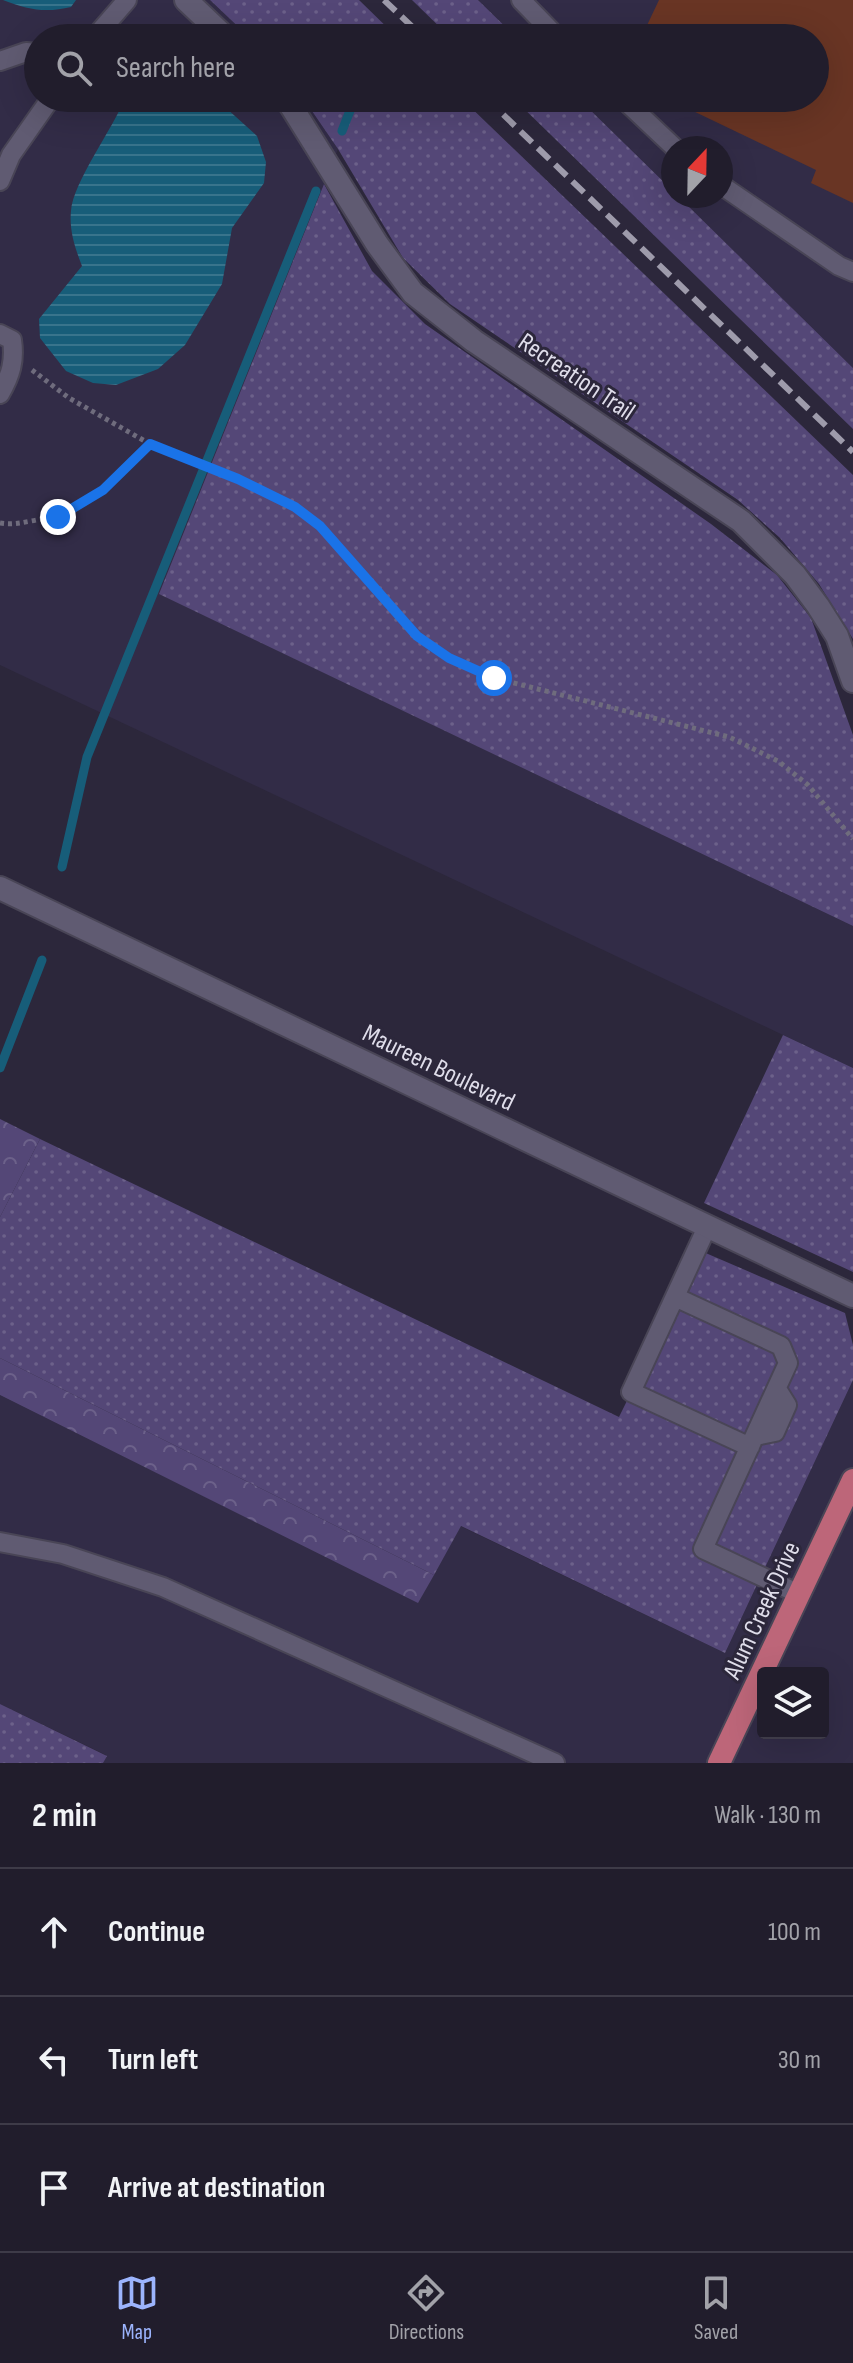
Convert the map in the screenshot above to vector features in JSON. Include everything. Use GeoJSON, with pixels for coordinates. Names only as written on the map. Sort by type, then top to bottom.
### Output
{"type":"FeatureCollection","features":[{"type":"Feature","properties":{"kind":"main road","name":"Alum Creek Drive"},"geometry":{"type":"LineString","coordinates":[[719,1763],[853,1480]]}},
{"type":"Feature","properties":{"kind":"street"},"geometry":{"type":"LineString","coordinates":[[186,0],[211,24]]}},
{"type":"Feature","properties":{"kind":"street","name":"Recreation Trail"},"geometry":{"type":"LineString","coordinates":[[295,112],[377,244],[413,293],[474,341],[741,521],[795,575],[818,606],[837,636],[853,681]]}},
{"type":"Feature","properties":{"kind":"street","name":"Maureen Boulevard"},"geometry":{"type":"LineString","coordinates":[[0,888],[853,1296]]}},
{"type":"Feature","properties":{"kind":"lane"},"geometry":{"type":"LineString","coordinates":[[106,24],[127,0]]}},
{"type":"Feature","properties":{"kind":"lane"},"geometry":{"type":"LineString","coordinates":[[521,0],[544,24]]}},
{"type":"Feature","properties":{"kind":"lane"},"geometry":{"type":"LineString","coordinates":[[0,61],[24,53]]}},
{"type":"Feature","properties":{"kind":"lane"},"geometry":{"type":"LineString","coordinates":[[0,181],[6,151],[39,112]]}},
{"type":"Feature","properties":{"kind":"lane"},"geometry":{"type":"LineString","coordinates":[[637,112],[662,136]]}},
{"type":"Feature","properties":{"kind":"lane"},"geometry":{"type":"LineString","coordinates":[[733,193],[839,266],[853,272]]}},
{"type":"Feature","properties":{"kind":"lane"},"geometry":{"type":"LineString","coordinates":[[0,334],[12,340],[15,358],[0,394]]}},
{"type":"Feature","properties":{"kind":"lane"},"geometry":{"type":"LineString","coordinates":[[707,1227],[631,1392],[752,1441]]}},
{"type":"Feature","properties":{"kind":"lane"},"geometry":{"type":"LineString","coordinates":[[675,1297],[781,1346],[788,1363],[703,1549],[799,1594]]}},
{"type":"Feature","properties":{"kind":"lane"},"geometry":{"type":"LineString","coordinates":[[0,1542],[63,1554],[163,1587],[547,1761]]}},
{"type":"Feature","properties":{"kind":"path"},"geometry":{"type":"LineString","coordinates":[[15,358],[69,398],[150,444],[216,470],[295,507],[320,526],[417,636],[449,658],[494,678],[729,737],[778,761],[808,785],[853,839]]}},
{"type":"Feature","properties":{"kind":"path"},"geometry":{"type":"LineString","coordinates":[[0,523],[9,525],[58,517],[103,490],[150,444]]}},
{"type":"Feature","properties":{"kind":"shaded area"},"geometry":{"type":"Polygon","coordinates":[[[0,0],[210,0],[235,24],[24,24],[24,112],[313,112],[338,149],[160,594],[853,926],[853,1068],[0,665],[0,0]]]}},
{"type":"Feature","properties":{"kind":"shaded area"},"geometry":{"type":"Polygon","coordinates":[[[478,0],[853,0],[853,368],[690,208],[733,208],[733,136],[661,136],[661,179],[592,112],[829,112],[829,24],[503,24],[478,0]]]}},
{"type":"Feature","properties":{"kind":"shaded area"},"geometry":{"type":"Polygon","coordinates":[[[853,1380],[853,1763],[103,1763],[106,1755],[0,1704],[0,1395],[418,1602],[460,1526],[725,1653],[853,1380]]]}},
{"type":"Feature","properties":{"kind":"green space"},"geometry":{"type":"Polygon","coordinates":[[[210,0],[359,0],[384,24],[235,24],[210,0]]]}},
{"type":"Feature","properties":{"kind":"green space"},"geometry":{"type":"Polygon","coordinates":[[[412,0],[478,0],[503,24],[437,24],[412,0]]]}},
{"type":"Feature","properties":{"kind":"green space"},"geometry":{"type":"Polygon","coordinates":[[[313,112],[476,112],[853,475],[853,639],[819,584],[780,538],[738,500],[450,304],[403,258],[313,112]]]}},
{"type":"Feature","properties":{"kind":"green space"},"geometry":{"type":"Polygon","coordinates":[[[527,112],[592,112],[661,179],[661,208],[690,208],[853,368],[853,429],[527,112]]]}},
{"type":"Feature","properties":{"kind":"green space"},"geometry":{"type":"Polygon","coordinates":[[[324,184],[372,271],[425,324],[711,524],[777,575],[811,618],[853,735],[853,926],[159,594],[324,184]]]}},
{"type":"Feature","properties":{"kind":"green space"},"geometry":{"type":"Polygon","coordinates":[[[783,1035],[853,1068],[853,1272],[704,1203],[783,1035]]]}},
{"type":"Feature","properties":{"kind":"green space"},"geometry":{"type":"Polygon","coordinates":[[[0,1119],[40,1139],[0,1217],[0,1119]]]}},
{"type":"Feature","properties":{"kind":"green space"},"geometry":{"type":"Polygon","coordinates":[[[40,1139],[619,1417],[701,1251],[845,1313],[853,1345],[853,1380],[725,1653],[461,1526],[434,1575],[0,1358],[0,1217],[40,1139]]]}},
{"type":"Feature","properties":{"kind":"green space"},"geometry":{"type":"Polygon","coordinates":[[[0,1358],[434,1575],[418,1603],[0,1395],[0,1358]]]}},
{"type":"Feature","properties":{"kind":"green space"},"geometry":{"type":"Polygon","coordinates":[[[0,1704],[107,1756],[103,1763],[0,1763],[0,1704]]]}},
{"type":"Feature","properties":{"kind":"water"},"geometry":{"type":"Polygon","coordinates":[[[3,0],[76,0],[71,7],[45,10],[3,0]]]}},
{"type":"Feature","properties":{"kind":"water"},"geometry":{"type":"Polygon","coordinates":[[[118,112],[230,112],[257,136],[266,162],[264,183],[232,228],[222,284],[185,345],[158,369],[116,385],[93,383],[66,371],[40,338],[39,319],[82,266],[72,232],[73,199],[118,112]]]}},
{"type":"Feature","properties":{"kind":"building"},"geometry":{"type":"Polygon","coordinates":[[[659,0],[853,0],[853,203],[811,183],[816,170],[695,112],[829,112],[829,24],[648,24],[659,0]]]}},
{"type":"Feature","properties":{"kind":"waterway"},"geometry":{"type":"LineString","coordinates":[[342,131],[349,112]]}},
{"type":"Feature","properties":{"kind":"waterway"},"geometry":{"type":"LineString","coordinates":[[62,867],[87,757],[316,191]]}},
{"type":"Feature","properties":{"kind":"waterway"},"geometry":{"type":"LineString","coordinates":[[0,1068],[42,960]]}},
{"type":"Feature","properties":{"kind":"railway"},"geometry":{"type":"LineString","coordinates":[[384,0],[409,24]]}},
{"type":"Feature","properties":{"kind":"railway"},"geometry":{"type":"LineString","coordinates":[[501,112],[853,452]]}},
{"type":"Feature","properties":{"kind":"route"},"geometry":{"type":"LineString","coordinates":[[58,517],[103,490],[150,444],[238,479],[295,507],[320,526],[417,636],[449,658],[494,678]]}}]}
